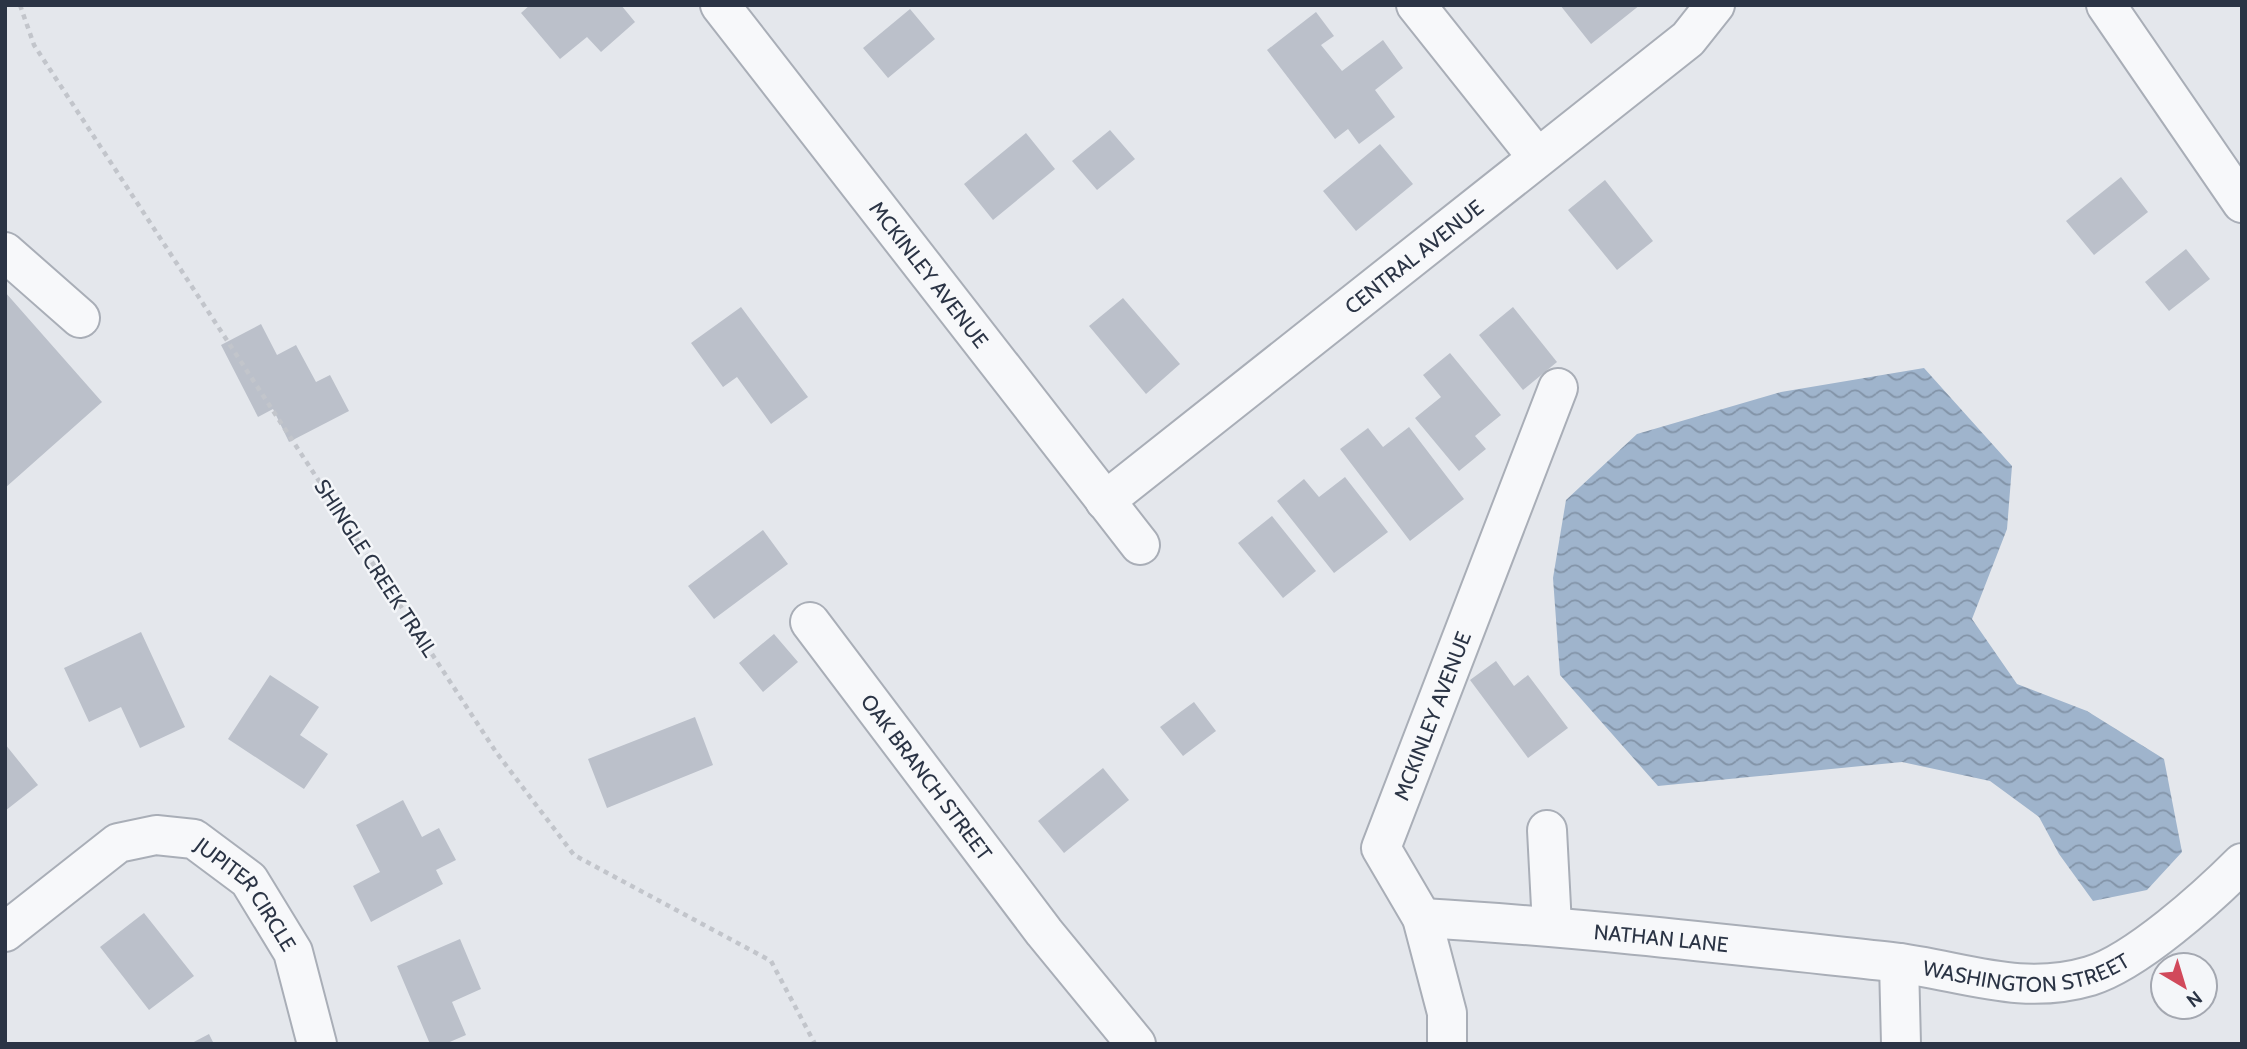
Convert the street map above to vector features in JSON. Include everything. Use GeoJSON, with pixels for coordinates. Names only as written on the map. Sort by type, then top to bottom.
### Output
{"type":"FeatureCollection","features":[{"type":"Feature","properties":{"kind":"street","name":"MCKINLEY AVENUE"},"geometry":{"type":"LineString","coordinates":[[720,5],[1140,545]]}},
{"type":"Feature","properties":{"kind":"street"},"geometry":{"type":"LineString","coordinates":[[1416,5],[1537,157]]}},
{"type":"Feature","properties":{"kind":"street","name":"CENTRAL AVENUE"},"geometry":{"type":"LineString","coordinates":[[1105,501],[1688,39],[1715,5]]}},
{"type":"Feature","properties":{"kind":"street"},"geometry":{"type":"LineString","coordinates":[[2106,5],[2242,203]]}},
{"type":"Feature","properties":{"kind":"street"},"geometry":{"type":"LineString","coordinates":[[5,252],[80,318]]}},
{"type":"Feature","properties":{"kind":"street","name":"MCKINLEY AVENUE"},"geometry":{"type":"LineString","coordinates":[[1447,1044],[1447,1013],[1422,918],[1381,848],[1558,388]]}},
{"type":"Feature","properties":{"kind":"street","name":"OAK BRANCH STREET"},"geometry":{"type":"LineString","coordinates":[[810,622],[1044,932],[1136,1044]]}},
{"type":"Feature","properties":{"kind":"street"},"geometry":{"type":"LineString","coordinates":[[1547,830],[1552,926]]}},
{"type":"Feature","properties":{"kind":"street","name":"JUPITER CIRCLE"},"geometry":{"type":"LineString","coordinates":[[5,932],[118,843],[156,835],[194,839],[248,880],[293,952],[317,1044]]}},
{"type":"Feature","properties":{"kind":"street","name":"WASHINGTON STREET"},"geometry":{"type":"LineString","coordinates":[[1901,1044],[1899,963],[2002,983],[2047,985],[2092,975],[2130,957],[2242,863]]}},
{"type":"Feature","properties":{"kind":"street","name":"NATHAN LANE"},"geometry":{"type":"LineString","coordinates":[[1422,918],[1552,926],[1899,963]]}},
{"type":"Feature","properties":{"kind":"path","name":"SHINGLE CREEK TRAIL"},"geometry":{"type":"LineString","coordinates":[[20,5],[34,45],[496,752],[574,855],[771,961],[815,1044]]}},
{"type":"Feature","properties":{"kind":"water"},"geometry":{"type":"Polygon","coordinates":[[[1924,368],[2012,466],[2007,529],[1972,619],[2017,684],[2087,711],[2164,759],[2182,852],[2147,890],[2093,901],[2059,854],[2039,817],[1990,781],[1902,762],[1658,786],[1560,675],[1553,578],[1566,500],[1637,434],[1781,392],[1924,368]]]}},
{"type":"Feature","properties":{"kind":"building"},"geometry":{"type":"Polygon","coordinates":[[[530,5],[621,5],[635,22],[601,52],[587,37],[560,59],[521,13],[530,5]]]}},
{"type":"Feature","properties":{"kind":"building"},"geometry":{"type":"Polygon","coordinates":[[[1560,5],[1640,5],[1591,44],[1560,5]]]}},
{"type":"Feature","properties":{"kind":"building"},"geometry":{"type":"Polygon","coordinates":[[[910,9],[935,39],[888,78],[863,48],[910,9]]]}},
{"type":"Feature","properties":{"kind":"building"},"geometry":{"type":"Polygon","coordinates":[[[1316,12],[1334,36],[1321,45],[1342,71],[1383,40],[1403,68],[1375,90],[1395,117],[1359,144],[1348,129],[1335,139],[1267,50],[1316,12]]]}},
{"type":"Feature","properties":{"kind":"building"},"geometry":{"type":"Polygon","coordinates":[[[1110,130],[1135,159],[1097,190],[1072,161],[1110,130]]]}},
{"type":"Feature","properties":{"kind":"building"},"geometry":{"type":"Polygon","coordinates":[[[1026,133],[1055,169],[993,220],[964,184],[1026,133]]]}},
{"type":"Feature","properties":{"kind":"building"},"geometry":{"type":"Polygon","coordinates":[[[1380,144],[1413,184],[1356,231],[1323,191],[1380,144]]]}},
{"type":"Feature","properties":{"kind":"building"},"geometry":{"type":"Polygon","coordinates":[[[2121,177],[2148,212],[2094,255],[2066,221],[2121,177]]]}},
{"type":"Feature","properties":{"kind":"building"},"geometry":{"type":"Polygon","coordinates":[[[1605,180],[1653,241],[1617,270],[1568,210],[1605,180]]]}},
{"type":"Feature","properties":{"kind":"building"},"geometry":{"type":"Polygon","coordinates":[[[2186,249],[2210,279],[2169,311],[2145,282],[2186,249]]]}},
{"type":"Feature","properties":{"kind":"building"},"geometry":{"type":"Polygon","coordinates":[[[5,292],[102,402],[5,488],[5,292]]]}},
{"type":"Feature","properties":{"kind":"building"},"geometry":{"type":"Polygon","coordinates":[[[1123,298],[1180,364],[1146,394],[1089,326],[1123,298]]]}},
{"type":"Feature","properties":{"kind":"building"},"geometry":{"type":"Polygon","coordinates":[[[741,307],[808,397],[771,424],[737,377],[723,387],[691,343],[741,307]]]}},
{"type":"Feature","properties":{"kind":"building"},"geometry":{"type":"Polygon","coordinates":[[[1513,307],[1557,362],[1523,390],[1479,335],[1513,307]]]}},
{"type":"Feature","properties":{"kind":"building"},"geometry":{"type":"Polygon","coordinates":[[[261,324],[277,355],[296,345],[316,382],[330,375],[349,411],[289,442],[273,409],[258,417],[221,345],[261,324]]]}},
{"type":"Feature","properties":{"kind":"building"},"geometry":{"type":"Polygon","coordinates":[[[1450,353],[1501,415],[1475,436],[1486,449],[1459,471],[1415,418],[1441,397],[1423,375],[1450,353]]]}},
{"type":"Feature","properties":{"kind":"building"},"geometry":{"type":"Polygon","coordinates":[[[1409,427],[1464,499],[1410,541],[1340,449],[1368,428],[1383,447],[1409,427]]]}},
{"type":"Feature","properties":{"kind":"building"},"geometry":{"type":"Polygon","coordinates":[[[1345,477],[1388,532],[1334,573],[1277,501],[1304,479],[1319,497],[1345,477]]]}},
{"type":"Feature","properties":{"kind":"building"},"geometry":{"type":"Polygon","coordinates":[[[1272,516],[1316,571],[1283,598],[1238,543],[1272,516]]]}},
{"type":"Feature","properties":{"kind":"building"},"geometry":{"type":"Polygon","coordinates":[[[763,530],[788,564],[714,619],[688,586],[763,530]]]}},
{"type":"Feature","properties":{"kind":"building"},"geometry":{"type":"Polygon","coordinates":[[[141,632],[185,727],[140,748],[121,707],[89,722],[64,668],[141,632]]]}},
{"type":"Feature","properties":{"kind":"building"},"geometry":{"type":"Polygon","coordinates":[[[774,634],[798,662],[763,692],[739,663],[774,634]]]}},
{"type":"Feature","properties":{"kind":"building"},"geometry":{"type":"Polygon","coordinates":[[[1496,661],[1514,686],[1528,675],[1568,728],[1528,758],[1470,680],[1496,661]]]}},
{"type":"Feature","properties":{"kind":"building"},"geometry":{"type":"Polygon","coordinates":[[[270,675],[319,707],[300,735],[328,754],[304,789],[228,739],[270,675]]]}},
{"type":"Feature","properties":{"kind":"building"},"geometry":{"type":"Polygon","coordinates":[[[1194,702],[1216,731],[1183,756],[1160,727],[1194,702]]]}},
{"type":"Feature","properties":{"kind":"building"},"geometry":{"type":"Polygon","coordinates":[[[695,717],[713,765],[607,808],[588,759],[695,717]]]}},
{"type":"Feature","properties":{"kind":"building"},"geometry":{"type":"Polygon","coordinates":[[[5,744],[38,785],[5,811],[5,744]]]}},
{"type":"Feature","properties":{"kind":"building"},"geometry":{"type":"Polygon","coordinates":[[[1103,768],[1129,800],[1064,853],[1038,821],[1103,768]]]}},
{"type":"Feature","properties":{"kind":"building"},"geometry":{"type":"Polygon","coordinates":[[[403,800],[422,837],[439,828],[456,860],[436,870],[443,884],[371,922],[353,886],[380,872],[356,825],[403,800]]]}},
{"type":"Feature","properties":{"kind":"building"},"geometry":{"type":"Polygon","coordinates":[[[144,913],[194,976],[149,1010],[100,947],[144,913]]]}},
{"type":"Feature","properties":{"kind":"building"},"geometry":{"type":"Polygon","coordinates":[[[460,939],[481,989],[452,1002],[466,1035],[445,1044],[430,1044],[397,966],[460,939]]]}},
{"type":"Feature","properties":{"kind":"building"},"geometry":{"type":"Polygon","coordinates":[[[209,1034],[214,1044],[190,1044],[209,1034]]]}}]}
